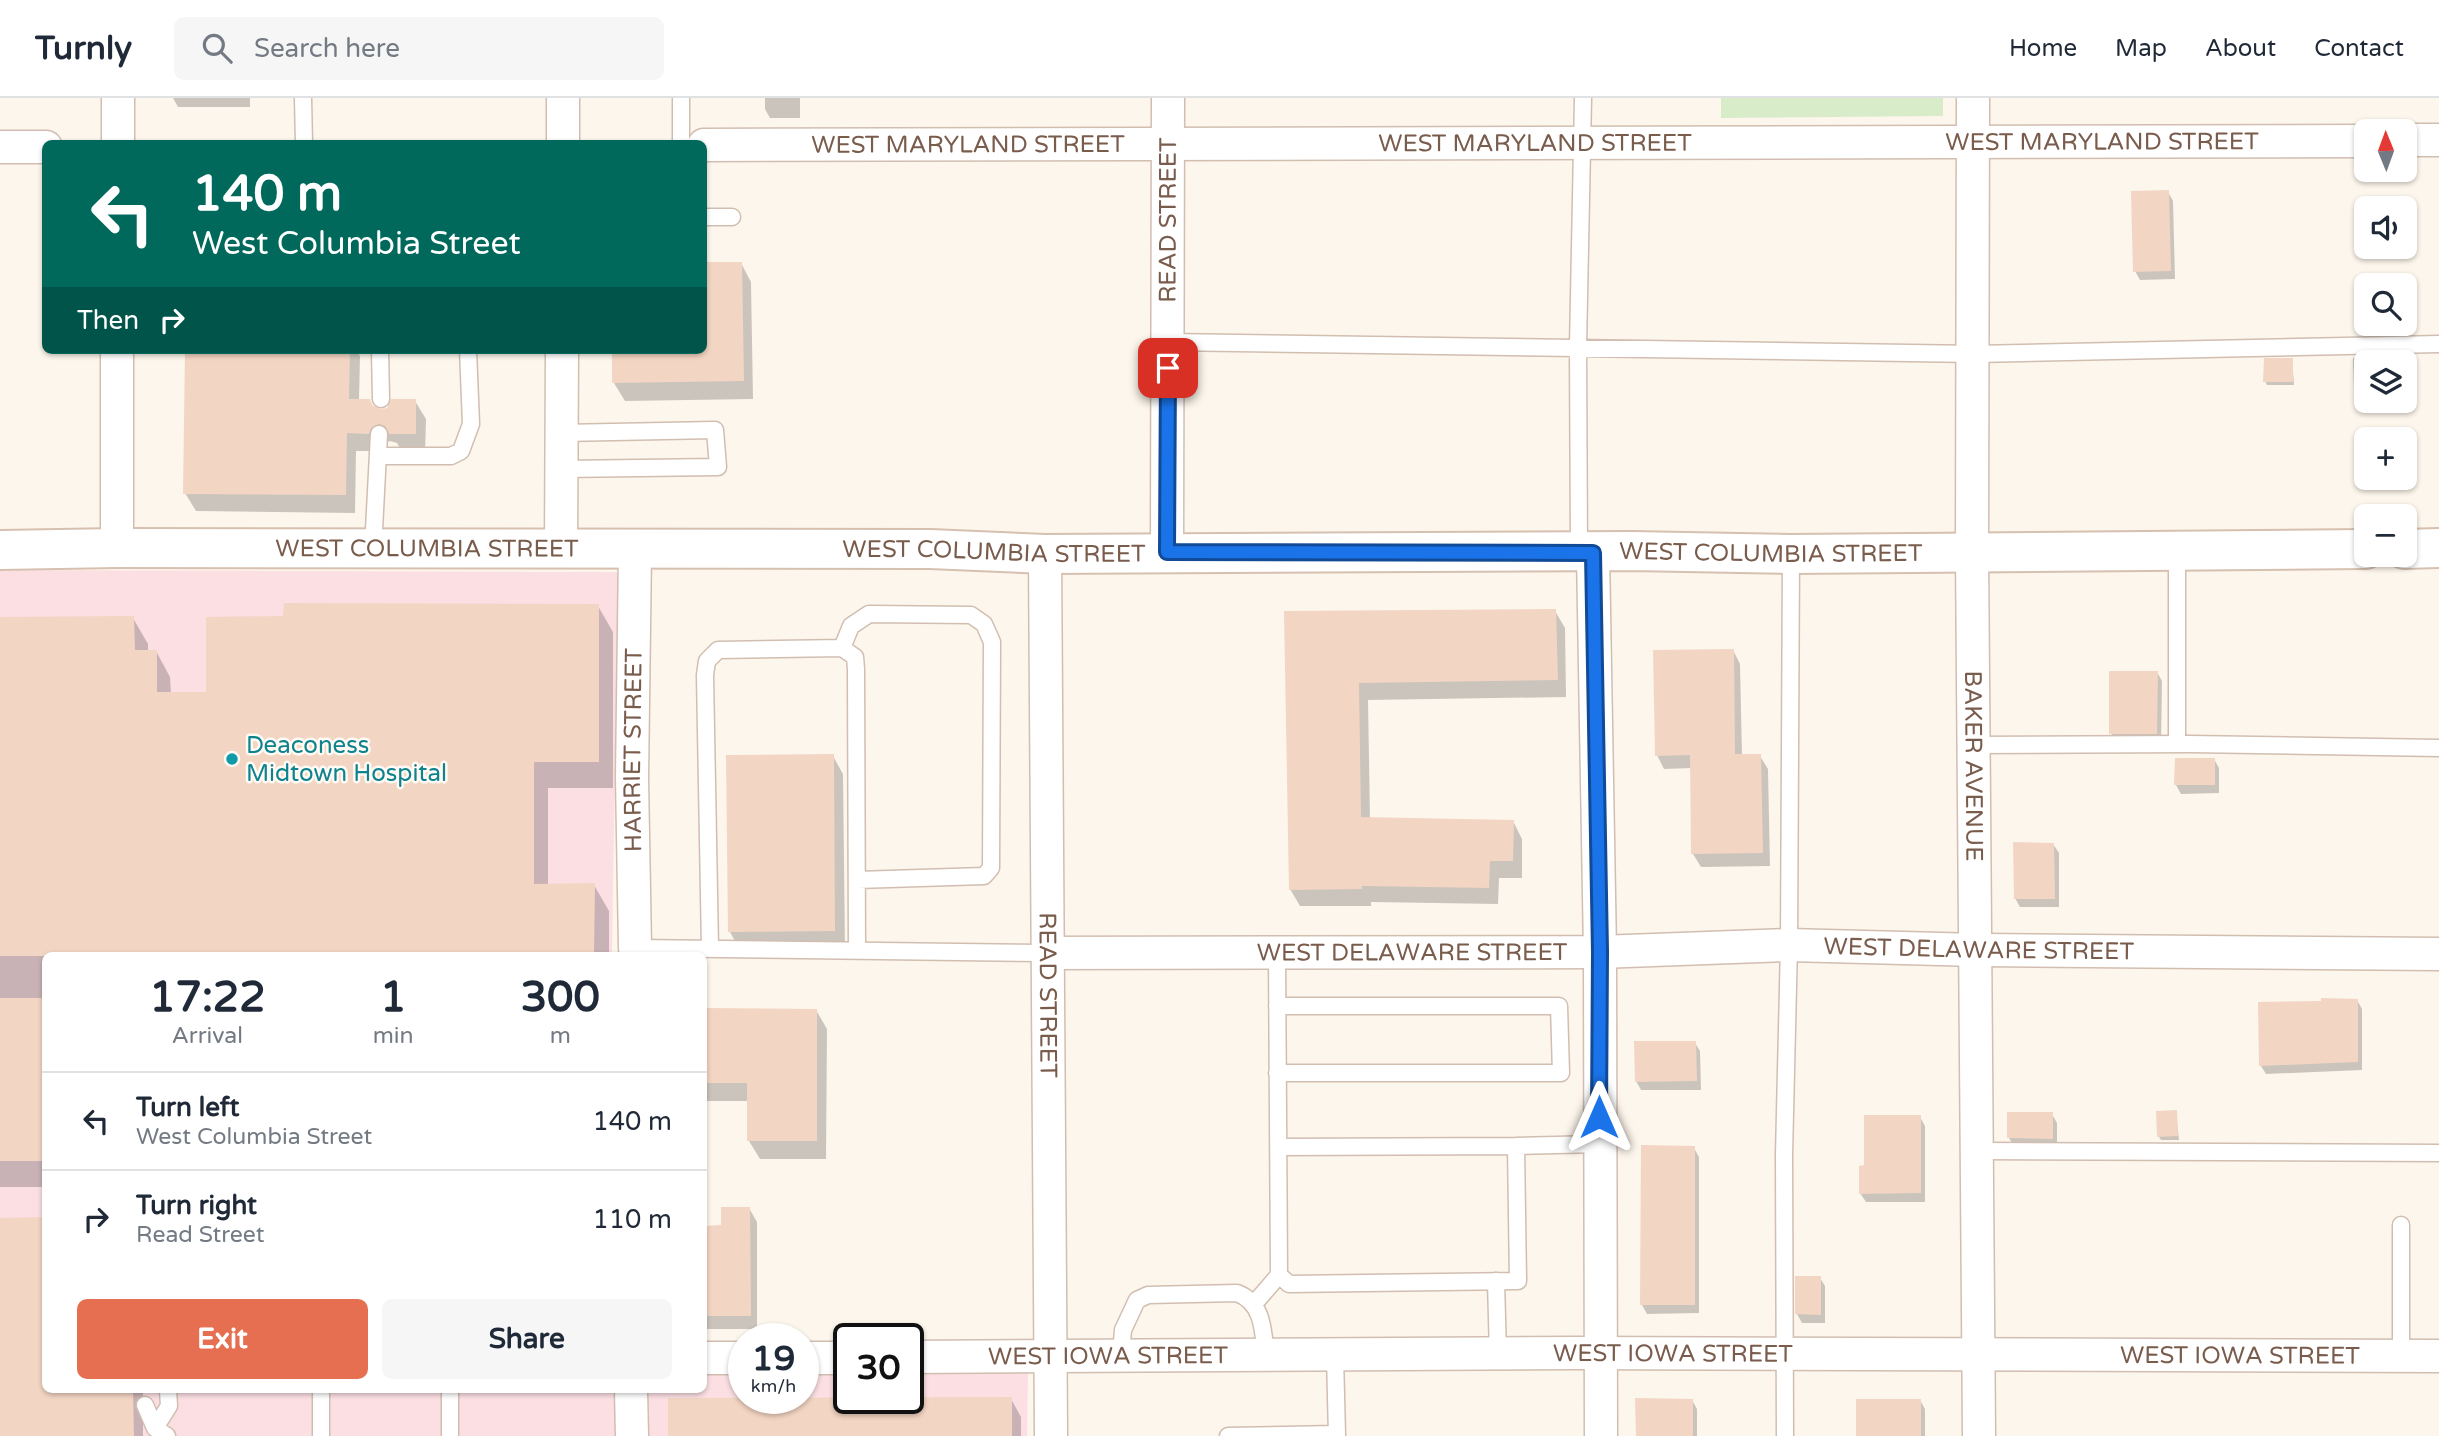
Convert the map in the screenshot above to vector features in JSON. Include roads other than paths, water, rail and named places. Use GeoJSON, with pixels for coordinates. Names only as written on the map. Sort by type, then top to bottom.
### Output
{"type":"FeatureCollection","features":[{"type":"Feature","properties":{"kind":"main road","name":"WEST COLUMBIA STREET"},"geometry":{"type":"LineString","coordinates":[[0,550],[117,548],[930,550],[1045,554],[1791,554],[2354,549]]}},
{"type":"Feature","properties":{"kind":"main road"},"geometry":{"type":"LineString","coordinates":[[2417,549],[2439,548]]}},
{"type":"Feature","properties":{"kind":"street"},"geometry":{"type":"LineString","coordinates":[[118,98],[118,140]]}},
{"type":"Feature","properties":{"kind":"street"},"geometry":{"type":"LineString","coordinates":[[563,98],[563,140]]}},
{"type":"Feature","properties":{"kind":"street","name":"READ STREET"},"geometry":{"type":"LineString","coordinates":[[1167,552],[1168,98]]}},
{"type":"Feature","properties":{"kind":"street","name":"BAKER AVENUE"},"geometry":{"type":"LineString","coordinates":[[1973,98],[1975,354],[1972,551],[1978,950],[1979,1436]]}},
{"type":"Feature","properties":{"kind":"street"},"geometry":{"type":"LineString","coordinates":[[2417,140],[2439,140]]}},
{"type":"Feature","properties":{"kind":"street","name":"WEST MARYLAND STREET"},"geometry":{"type":"LineString","coordinates":[[707,145],[2354,141]]}},
{"type":"Feature","properties":{"kind":"street"},"geometry":{"type":"LineString","coordinates":[[0,147],[42,146]]}},
{"type":"Feature","properties":{"kind":"street"},"geometry":{"type":"LineString","coordinates":[[117,354],[117,548]]}},
{"type":"Feature","properties":{"kind":"street"},"geometry":{"type":"LineString","coordinates":[[561,551],[562,354]]}},
{"type":"Feature","properties":{"kind":"street","name":"HARRIET STREET"},"geometry":{"type":"LineString","coordinates":[[635,551],[632,778],[635,948]]}},
{"type":"Feature","properties":{"kind":"street"},"geometry":{"type":"LineString","coordinates":[[1586,553],[1600,952],[1601,1436]]}},
{"type":"Feature","properties":{"kind":"street","name":"READ STREET"},"geometry":{"type":"LineString","coordinates":[[1045,554],[1051,1436]]}},
{"type":"Feature","properties":{"kind":"street","name":"WEST DELAWARE STREET"},"geometry":{"type":"LineString","coordinates":[[1046,953],[1600,952],[1789,945],[1978,950],[2439,954]]}},
{"type":"Feature","properties":{"kind":"street","name":"WEST IOWA STREET"},"geometry":{"type":"LineString","coordinates":[[924,1357],[1785,1354],[2439,1356]]}},
{"type":"Feature","properties":{"kind":"street"},"geometry":{"type":"LineString","coordinates":[[707,1358],[728,1358]]}},
{"type":"Feature","properties":{"kind":"street"},"geometry":{"type":"LineString","coordinates":[[631,1393],[632,1436]]}},
{"type":"Feature","properties":{"kind":"lane"},"geometry":{"type":"LineString","coordinates":[[303,98],[304,140]]}},
{"type":"Feature","properties":{"kind":"lane"},"geometry":{"type":"LineString","coordinates":[[681,98],[681,140]]}},
{"type":"Feature","properties":{"kind":"lane"},"geometry":{"type":"LineString","coordinates":[[1583,98],[1578,347],[1586,553]]}},
{"type":"Feature","properties":{"kind":"lane"},"geometry":{"type":"LineString","coordinates":[[707,217],[732,216]]}},
{"type":"Feature","properties":{"kind":"lane"},"geometry":{"type":"LineString","coordinates":[[1168,342],[1975,354],[2439,344]]}},
{"type":"Feature","properties":{"kind":"lane"},"geometry":{"type":"LineString","coordinates":[[380,354],[381,399]]}},
{"type":"Feature","properties":{"kind":"lane"},"geometry":{"type":"LineString","coordinates":[[378,456],[452,456],[461,452],[471,424],[468,354]]}},
{"type":"Feature","properties":{"kind":"lane"},"geometry":{"type":"LineString","coordinates":[[561,469],[718,467],[715,430],[562,433]]}},
{"type":"Feature","properties":{"kind":"lane"},"geometry":{"type":"LineString","coordinates":[[373,549],[379,434]]}},
{"type":"Feature","properties":{"kind":"lane"},"geometry":{"type":"LineString","coordinates":[[2177,550],[2177,744]]}},
{"type":"Feature","properties":{"kind":"lane"},"geometry":{"type":"LineString","coordinates":[[1785,1436],[1784,1155],[1789,945],[1791,554]]}},
{"type":"Feature","properties":{"kind":"lane"},"geometry":{"type":"LineString","coordinates":[[842,648],[851,626],[869,614],[971,615],[984,624],[992,642],[991,868],[984,876],[857,880]]}},
{"type":"Feature","properties":{"kind":"lane"},"geometry":{"type":"LineString","coordinates":[[710,949],[705,675],[707,661],[718,650],[842,648],[855,657],[856,669],[857,951]]}},
{"type":"Feature","properties":{"kind":"lane"},"geometry":{"type":"LineString","coordinates":[[1975,745],[2177,744],[2439,748]]}},
{"type":"Feature","properties":{"kind":"lane","name":"WEST DELAWARE STREET"},"geometry":{"type":"LineString","coordinates":[[635,948],[1046,953]]}},
{"type":"Feature","properties":{"kind":"lane"},"geometry":{"type":"LineString","coordinates":[[1254,1304],[1279,1275],[1277,954]]}},
{"type":"Feature","properties":{"kind":"lane"},"geometry":{"type":"LineString","coordinates":[[1277,1006],[1559,1006],[1561,1073],[1278,1073]]}},
{"type":"Feature","properties":{"kind":"lane"},"geometry":{"type":"LineString","coordinates":[[1278,1147],[1599,1144]]}},
{"type":"Feature","properties":{"kind":"lane"},"geometry":{"type":"LineString","coordinates":[[1279,1275],[1289,1284],[1518,1281],[1516,1146]]}},
{"type":"Feature","properties":{"kind":"lane"},"geometry":{"type":"LineString","coordinates":[[1978,1151],[2439,1153]]}},
{"type":"Feature","properties":{"kind":"lane"},"geometry":{"type":"LineString","coordinates":[[2400,1225],[2401,1356]]}},
{"type":"Feature","properties":{"kind":"lane"},"geometry":{"type":"LineString","coordinates":[[1496,1281],[1498,1355]]}},
{"type":"Feature","properties":{"kind":"lane"},"geometry":{"type":"LineString","coordinates":[[1121,1355],[1123,1330],[1136,1300],[1148,1295],[1237,1293],[1250,1298],[1261,1316],[1266,1357]]}},
{"type":"Feature","properties":{"kind":"lane"},"geometry":{"type":"LineString","coordinates":[[1228,1436],[1336,1435],[1335,1356]]}},
{"type":"Feature","properties":{"kind":"lane"},"geometry":{"type":"LineString","coordinates":[[161,1432],[170,1406],[168,1393]]}},
{"type":"Feature","properties":{"kind":"lane"},"geometry":{"type":"LineString","coordinates":[[321,1393],[321,1436]]}},
{"type":"Feature","properties":{"kind":"lane"},"geometry":{"type":"LineString","coordinates":[[450,1393],[450,1436]]}},
{"type":"Feature","properties":{"kind":"lane"},"geometry":{"type":"LineString","coordinates":[[145,1405],[161,1432]]}},
{"type":"Feature","properties":{"kind":"place","name":"Deaconess Midtown Hospital"},"geometry":{"type":"Point","coordinates":[232,759]}}]}
